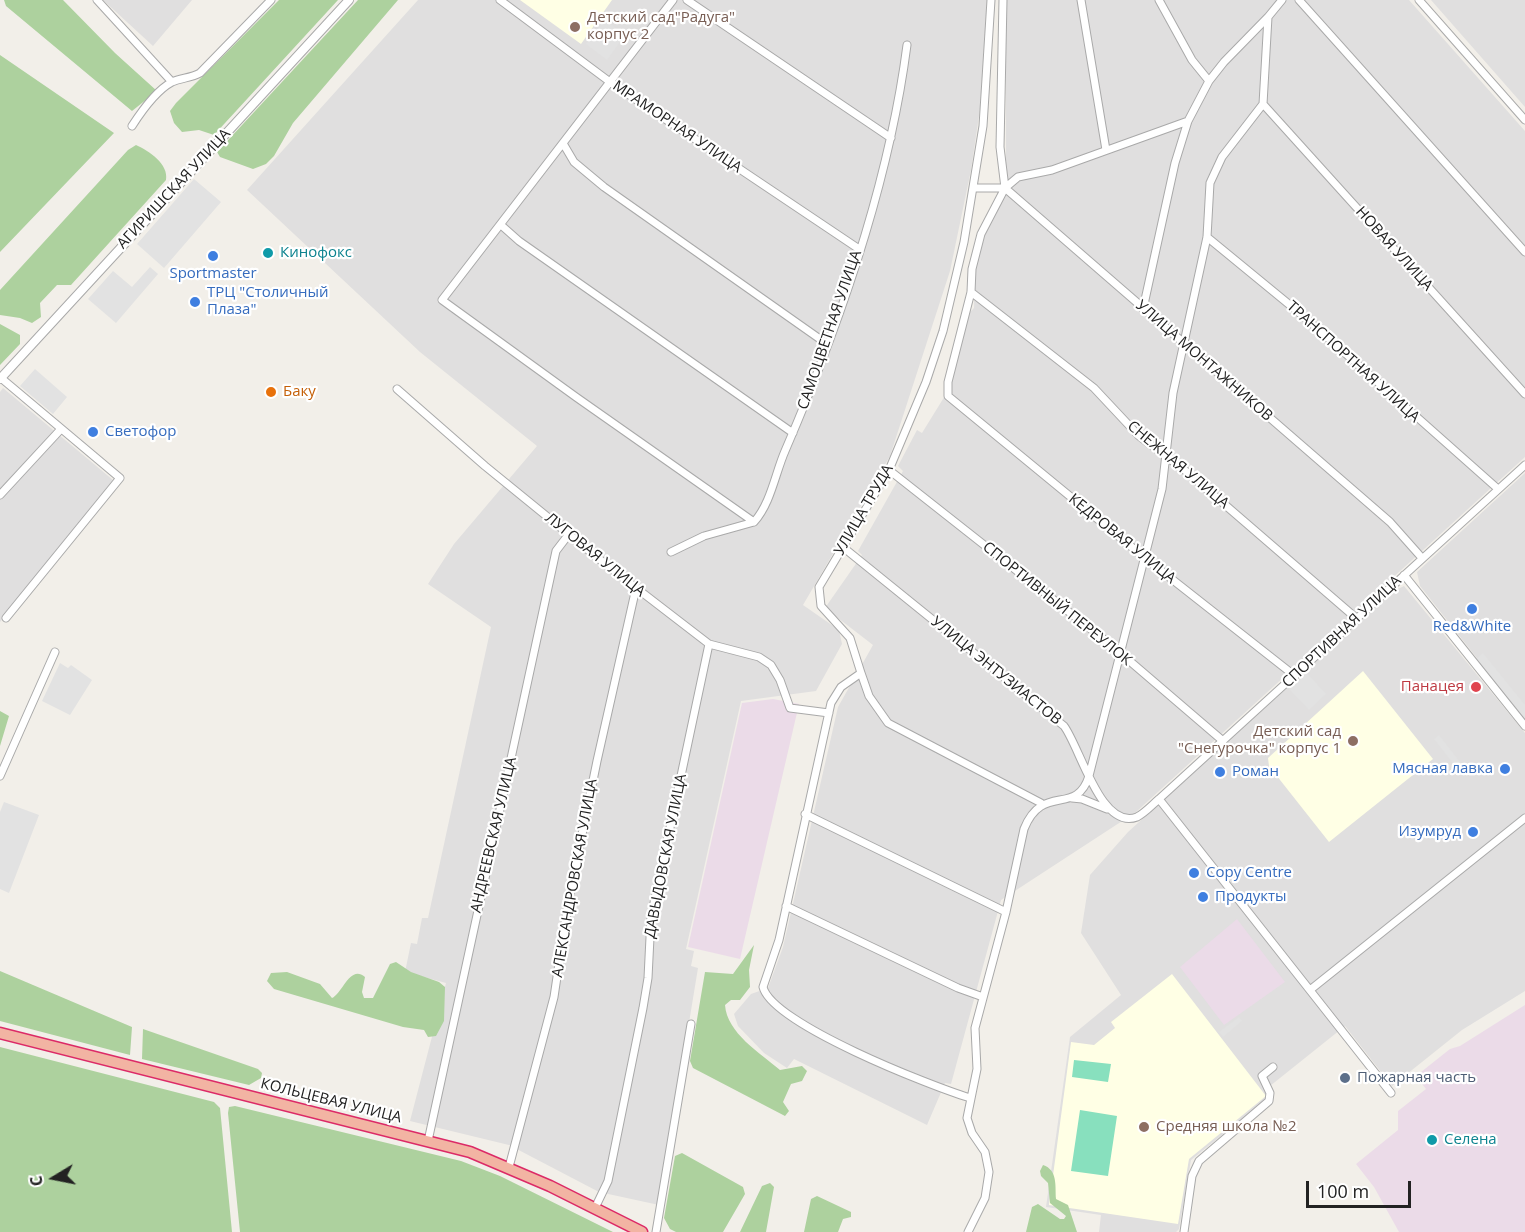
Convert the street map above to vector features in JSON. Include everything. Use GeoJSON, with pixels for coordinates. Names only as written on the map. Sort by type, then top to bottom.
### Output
{"type":"FeatureCollection","features":[{"type":"Feature","properties":{"kind":"highway","name":"КОЛЬЦЕВАЯ УЛИЦА"},"geometry":{"type":"LineString","coordinates":[[0,1033],[470,1152],[509,1167],[642,1232]]}},
{"type":"Feature","properties":{"kind":"street"},"geometry":{"type":"LineString","coordinates":[[97,0],[172,82]]}},
{"type":"Feature","properties":{"kind":"street","name":"АГИРИШСКАЯ УЛИЦА"},"geometry":{"type":"LineString","coordinates":[[1,379],[349,0]]}},
{"type":"Feature","properties":{"kind":"street","name":"МРАМОРНАЯ УЛИЦА"},"geometry":{"type":"LineString","coordinates":[[500,0],[610,82],[859,249]]}},
{"type":"Feature","properties":{"kind":"street"},"geometry":{"type":"LineString","coordinates":[[673,0],[564,145],[442,300],[754,522]]}},
{"type":"Feature","properties":{"kind":"street"},"geometry":{"type":"LineString","coordinates":[[687,0],[891,138]]}},
{"type":"Feature","properties":{"kind":"street","name":"УЛИЦА ТРУДА"},"geometry":{"type":"LineString","coordinates":[[861,673],[850,638],[844,628],[826,613],[818,600],[822,579],[844,548],[889,470],[926,382],[943,331],[964,242],[983,126],[991,0]]}},
{"type":"Feature","properties":{"kind":"street"},"geometry":{"type":"LineString","coordinates":[[1003,0],[1000,147],[1005,188]]}},
{"type":"Feature","properties":{"kind":"street"},"geometry":{"type":"LineString","coordinates":[[1081,0],[1106,150]]}},
{"type":"Feature","properties":{"kind":"street"},"geometry":{"type":"LineString","coordinates":[[1159,0],[1191,60],[1209,81]]}},
{"type":"Feature","properties":{"kind":"street"},"geometry":{"type":"LineString","coordinates":[[1143,309],[1175,163],[1188,121],[1209,81],[1234,50],[1269,17],[1282,0]]}},
{"type":"Feature","properties":{"kind":"street"},"geometry":{"type":"LineString","coordinates":[[1299,0],[1525,252]]}},
{"type":"Feature","properties":{"kind":"street"},"geometry":{"type":"LineString","coordinates":[[1419,0],[1525,120]]}},
{"type":"Feature","properties":{"kind":"street"},"geometry":{"type":"LineString","coordinates":[[132,126],[143,111],[172,82],[190,79],[200,73],[267,1]]}},
{"type":"Feature","properties":{"kind":"street"},"geometry":{"type":"LineString","coordinates":[[970,1098],[900,1071],[795,1020],[770,1002],[765,992],[765,980],[779,940],[829,713],[837,692],[861,673],[873,702],[888,723],[1041,803],[1069,798],[1080,793],[1089,776],[1162,489],[1164,454],[1173,393],[1207,237],[1208,196],[1215,170],[1263,104],[1269,17]]}},
{"type":"Feature","properties":{"kind":"street","name":"САМОЦВЕТНАЯ УЛИЦА"},"geometry":{"type":"LineString","coordinates":[[754,522],[765,504],[793,433],[827,344],[859,249],[891,138],[907,45]]}},
{"type":"Feature","properties":{"kind":"street","name":"НОВАЯ УЛИЦА"},"geometry":{"type":"LineString","coordinates":[[1263,104],[1525,394]]}},
{"type":"Feature","properties":{"kind":"street"},"geometry":{"type":"LineString","coordinates":[[971,292],[972,269],[981,234],[1005,188],[1018,177],[1052,170],[1188,121]]}},
{"type":"Feature","properties":{"kind":"street"},"geometry":{"type":"LineString","coordinates":[[564,145],[574,162],[603,187],[827,344]]}},
{"type":"Feature","properties":{"kind":"street"},"geometry":{"type":"LineString","coordinates":[[974,188],[1005,188]]}},
{"type":"Feature","properties":{"kind":"street","name":"УЛИЦА МОНТАЖНИКОВ"},"geometry":{"type":"LineString","coordinates":[[1005,188],[1390,522],[1422,558]]}},
{"type":"Feature","properties":{"kind":"street"},"geometry":{"type":"LineString","coordinates":[[501,225],[558,268],[793,433]]}},
{"type":"Feature","properties":{"kind":"street","name":"ТРАНСПОРТНАЯ УЛИЦА"},"geometry":{"type":"LineString","coordinates":[[1207,237],[1302,315],[1498,489]]}},
{"type":"Feature","properties":{"kind":"street","name":"КЕДРОВАЯ УЛИЦА"},"geometry":{"type":"LineString","coordinates":[[971,292],[946,391],[951,399],[1145,558],[1295,676]]}},
{"type":"Feature","properties":{"kind":"street","name":"СНЕЖНАЯ УЛИЦА"},"geometry":{"type":"LineString","coordinates":[[971,292],[1094,388],[1139,436],[1164,454],[1356,618]]}},
{"type":"Feature","properties":{"kind":"street"},"geometry":{"type":"LineString","coordinates":[[1,379],[120,478],[6,618]]}},
{"type":"Feature","properties":{"kind":"street","name":"ЛУГОВАЯ УЛИЦА"},"geometry":{"type":"LineString","coordinates":[[397,389],[485,466],[709,644],[759,657],[771,665],[780,680],[790,708],[829,713]]}},
{"type":"Feature","properties":{"kind":"street"},"geometry":{"type":"LineString","coordinates":[[0,495],[61,429]]}},
{"type":"Feature","properties":{"kind":"street","name":"СПОРТИВНАЯ УЛИЦА"},"geometry":{"type":"LineString","coordinates":[[1159,800],[1525,465]]}},
{"type":"Feature","properties":{"kind":"street","name":"СПОРТИВНЫЙ ПЕРЕУЛОК"},"geometry":{"type":"LineString","coordinates":[[889,470],[1120,654],[1223,741]]}},
{"type":"Feature","properties":{"kind":"street"},"geometry":{"type":"LineString","coordinates":[[671,552],[704,536],[754,522]]}},
{"type":"Feature","properties":{"kind":"street","name":"АНДРЕЕВСКАЯ УЛИЦА"},"geometry":{"type":"LineString","coordinates":[[428,1141],[556,552],[569,534]]}},
{"type":"Feature","properties":{"kind":"street","name":"УЛИЦА ЭНТУЗИАСТОВ"},"geometry":{"type":"LineString","coordinates":[[844,548],[1064,726],[1100,798],[1112,811]]}},
{"type":"Feature","properties":{"kind":"street"},"geometry":{"type":"LineString","coordinates":[[1404,575],[1525,726]]}},
{"type":"Feature","properties":{"kind":"street","name":"АЛЕКСАНДРОВСКАЯ УЛИЦА"},"geometry":{"type":"LineString","coordinates":[[509,1167],[554,997],[586,816],[636,588]]}},
{"type":"Feature","properties":{"kind":"street","name":"ДАВЫДОВСКАЯ УЛИЦА"},"geometry":{"type":"LineString","coordinates":[[595,1208],[608,1181],[643,1008],[648,978],[651,917],[709,644]]}},
{"type":"Feature","properties":{"kind":"street"},"geometry":{"type":"LineString","coordinates":[[0,776],[55,652]]}},
{"type":"Feature","properties":{"kind":"street"},"geometry":{"type":"LineString","coordinates":[[1069,798],[1082,799],[1124,818],[1136,817],[1159,800],[1391,1093]]}},
{"type":"Feature","properties":{"kind":"street"},"geometry":{"type":"LineString","coordinates":[[968,1232],[985,1198],[989,1172],[985,1152],[968,1125],[970,1098],[977,1069],[975,1028],[1006,912],[1024,829],[1028,819],[1041,803]]}},
{"type":"Feature","properties":{"kind":"street"},"geometry":{"type":"LineString","coordinates":[[805,814],[1006,912]]}},
{"type":"Feature","properties":{"kind":"street"},"geometry":{"type":"LineString","coordinates":[[1310,990],[1525,818]]}},
{"type":"Feature","properties":{"kind":"street"},"geometry":{"type":"LineString","coordinates":[[786,906],[958,988],[983,997]]}},
{"type":"Feature","properties":{"kind":"street"},"geometry":{"type":"LineString","coordinates":[[656,1232],[691,1024]]}},
{"type":"Feature","properties":{"kind":"street"},"geometry":{"type":"LineString","coordinates":[[1184,1232],[1192,1176],[1198,1162],[1269,1101],[1270,1093],[1262,1076],[1273,1066]]}},
{"type":"Feature","properties":{"kind":"shaded area"},"geometry":{"type":"Polygon","coordinates":[[[103,0],[192,0],[153,46],[103,0]]]}},
{"type":"Feature","properties":{"kind":"shaded area"},"geometry":{"type":"Polygon","coordinates":[[[418,0],[987,0],[980,109],[971,170],[950,271],[890,456],[803,605],[839,630],[842,644],[816,691],[741,701],[686,949],[694,951],[691,966],[698,968],[659,1205],[599,1192],[509,1145],[410,1121],[446,983],[405,972],[411,943],[417,944],[422,918],[428,918],[491,627],[428,584],[454,544],[537,446],[420,352],[247,190],[418,0]]]}},
{"type":"Feature","properties":{"kind":"shaded area","name":"Детский сад\"Радуга\" корпус 2"},"geometry":{"type":"Polygon","coordinates":[[[520,0],[612,0],[581,44],[520,0]]]}},
{"type":"Feature","properties":{"kind":"shaded area"},"geometry":{"type":"Polygon","coordinates":[[[1006,0],[1409,0],[1525,131],[1525,457],[1136,812],[1001,900],[951,1084],[945,1083],[927,1125],[794,1059],[787,1068],[764,1053],[738,1026],[734,1014],[751,994],[768,988],[783,947],[838,707],[873,645],[825,608],[862,555],[858,551],[903,471],[898,466],[917,430],[922,433],[951,386],[968,314],[974,308],[975,271],[986,232],[1002,196],[1006,172],[1006,0]]]}},
{"type":"Feature","properties":{"kind":"shaded area"},"geometry":{"type":"Polygon","coordinates":[[[1431,0],[1525,0],[1525,107],[1431,0]]]}},
{"type":"Feature","properties":{"kind":"shaded area"},"geometry":{"type":"Polygon","coordinates":[[[604,19],[625,35],[607,60],[586,44],[604,19]]]}},
{"type":"Feature","properties":{"kind":"shaded area"},"geometry":{"type":"Polygon","coordinates":[[[194,179],[221,202],[164,268],[137,244],[194,179]]]}},
{"type":"Feature","properties":{"kind":"shaded area"},"geometry":{"type":"Polygon","coordinates":[[[150,267],[158,274],[116,323],[88,299],[113,271],[132,287],[150,267]]]}},
{"type":"Feature","properties":{"kind":"shaded area"},"geometry":{"type":"Polygon","coordinates":[[[35,369],[67,397],[53,414],[20,386],[35,369]]]}},
{"type":"Feature","properties":{"kind":"shaded area"},"geometry":{"type":"Polygon","coordinates":[[[3,388],[113,480],[0,622],[0,392],[3,388]]]}},
{"type":"Feature","properties":{"kind":"shaded area"},"geometry":{"type":"Polygon","coordinates":[[[1525,473],[1525,719],[1420,586],[1417,572],[1525,473]]]}},
{"type":"Feature","properties":{"kind":"shaded area"},"geometry":{"type":"Polygon","coordinates":[[[1404,586],[1525,733],[1525,991],[1462,1030],[1392,1086],[1345,1026],[1265,1090],[1269,1097],[1191,1160],[1179,1229],[1176,1232],[1099,1232],[1101,1215],[1046,1207],[1070,1037],[1121,995],[1081,933],[1090,875],[1128,832],[1394,591],[1404,586]]]}},
{"type":"Feature","properties":{"kind":"shaded area"},"geometry":{"type":"Polygon","coordinates":[[[1483,653],[1525,705],[1525,721],[1475,660],[1483,653]]]}},
{"type":"Feature","properties":{"kind":"shaded area"},"geometry":{"type":"Polygon","coordinates":[[[60,663],[68,668],[71,665],[92,680],[70,715],[42,701],[60,663]]]}},
{"type":"Feature","properties":{"kind":"shaded area","name":"Детский сад \"Снегурочка\" корпус 1"},"geometry":{"type":"Polygon","coordinates":[[[1363,671],[1433,759],[1329,842],[1269,766],[1268,758],[1363,671]]]}},
{"type":"Feature","properties":{"kind":"shaded area"},"geometry":{"type":"Polygon","coordinates":[[[1307,673],[1326,694],[1309,710],[1289,689],[1307,673]]]}},
{"type":"Feature","properties":{"kind":"shaded area"},"geometry":{"type":"Polygon","coordinates":[[[773,699],[799,704],[740,959],[688,947],[742,703],[773,699]]]}},
{"type":"Feature","properties":{"kind":"shaded area"},"geometry":{"type":"Polygon","coordinates":[[[1439,735],[1467,771],[1462,775],[1434,739],[1439,735]]]}},
{"type":"Feature","properties":{"kind":"shaded area"},"geometry":{"type":"Polygon","coordinates":[[[4,802],[39,815],[9,893],[0,889],[0,812],[4,802]]]}},
{"type":"Feature","properties":{"kind":"shaded area"},"geometry":{"type":"Polygon","coordinates":[[[1237,919],[1285,982],[1224,1025],[1180,967],[1237,919]]]}},
{"type":"Feature","properties":{"kind":"shaded area","name":"Средняя школа №2"},"geometry":{"type":"Polygon","coordinates":[[[1172,974],[1266,1096],[1189,1159],[1178,1224],[1049,1205],[1071,1042],[1094,1045],[1115,1028],[1111,1022],[1172,974]]]}},
{"type":"Feature","properties":{"kind":"shaded area"},"geometry":{"type":"Polygon","coordinates":[[[1525,1005],[1525,1232],[1399,1232],[1374,1187],[1356,1164],[1398,1130],[1398,1111],[1426,1089],[1416,1076],[1450,1049],[1460,1046],[1525,1005]]]}},
{"type":"Feature","properties":{"kind":"shaded area"},"geometry":{"type":"Polygon","coordinates":[[[1239,1017],[1242,1021],[1223,1037],[1219,1032],[1239,1017]]]}},
{"type":"Feature","properties":{"kind":"green space"},"geometry":{"type":"Polygon","coordinates":[[[4,0],[63,0],[115,53],[157,91],[132,111],[6,6],[4,0]]]}},
{"type":"Feature","properties":{"kind":"green space"},"geometry":{"type":"Polygon","coordinates":[[[279,0],[338,0],[214,135],[199,130],[182,132],[174,123],[170,111],[279,0]]]}},
{"type":"Feature","properties":{"kind":"green space"},"geometry":{"type":"Polygon","coordinates":[[[358,0],[398,0],[293,123],[274,156],[266,164],[253,169],[220,157],[217,152],[358,0]]]}},
{"type":"Feature","properties":{"kind":"green space"},"geometry":{"type":"Polygon","coordinates":[[[0,55],[114,133],[0,252],[0,55]]]}},
{"type":"Feature","properties":{"kind":"green space"},"geometry":{"type":"Polygon","coordinates":[[[136,145],[152,154],[161,163],[166,180],[71,285],[57,285],[40,303],[41,317],[32,323],[20,318],[0,315],[0,290],[128,150],[136,145]]]}},
{"type":"Feature","properties":{"kind":"green space"},"geometry":{"type":"Polygon","coordinates":[[[0,324],[20,335],[20,344],[0,365],[0,324]]]}},
{"type":"Feature","properties":{"kind":"green space"},"geometry":{"type":"Polygon","coordinates":[[[0,711],[9,716],[0,746],[0,711]]]}},
{"type":"Feature","properties":{"kind":"green space"},"geometry":{"type":"Polygon","coordinates":[[[754,945],[749,970],[750,987],[740,1000],[731,1000],[725,1005],[732,1025],[763,1057],[780,1070],[802,1066],[807,1071],[802,1081],[791,1084],[783,1102],[789,1111],[785,1116],[693,1068],[690,1061],[705,972],[733,974],[754,945]]]}},
{"type":"Feature","properties":{"kind":"green space"},"geometry":{"type":"Polygon","coordinates":[[[396,962],[411,972],[439,982],[445,987],[444,1021],[436,1036],[428,1037],[424,1030],[403,1027],[274,989],[267,981],[271,973],[287,972],[320,984],[332,998],[351,977],[360,974],[365,977],[362,992],[364,998],[373,998],[390,964],[396,962]]]}},
{"type":"Feature","properties":{"kind":"green space"},"geometry":{"type":"Polygon","coordinates":[[[0,971],[132,1027],[130,1055],[0,1021],[0,971]]]}},
{"type":"Feature","properties":{"kind":"green space"},"geometry":{"type":"Polygon","coordinates":[[[143,1029],[258,1069],[262,1073],[261,1078],[249,1085],[142,1059],[143,1029]]]}},
{"type":"Feature","properties":{"kind":"green space"},"geometry":{"type":"Polygon","coordinates":[[[0,1047],[214,1102],[220,1108],[232,1232],[0,1232],[0,1047]]]}},
{"type":"Feature","properties":{"kind":"green space"},"geometry":{"type":"Polygon","coordinates":[[[1074,1060],[1111,1064],[1108,1082],[1072,1077],[1074,1060]]]}},
{"type":"Feature","properties":{"kind":"green space"},"geometry":{"type":"Polygon","coordinates":[[[235,1106],[461,1161],[500,1176],[613,1232],[240,1232],[228,1113],[229,1107],[235,1106]]]}},
{"type":"Feature","properties":{"kind":"green space"},"geometry":{"type":"Polygon","coordinates":[[[1080,1110],[1117,1116],[1108,1176],[1071,1171],[1080,1110]]]}},
{"type":"Feature","properties":{"kind":"green space"},"geometry":{"type":"Polygon","coordinates":[[[682,1153],[743,1187],[745,1194],[723,1232],[676,1232],[670,1229],[664,1218],[675,1156],[682,1153]]]}},
{"type":"Feature","properties":{"kind":"green space"},"geometry":{"type":"Polygon","coordinates":[[[1043,1165],[1051,1171],[1056,1199],[1068,1205],[1077,1232],[1026,1232],[1032,1207],[1038,1204],[1060,1219],[1066,1216],[1050,1203],[1048,1183],[1041,1176],[1040,1171],[1043,1165]]]}},
{"type":"Feature","properties":{"kind":"green space"},"geometry":{"type":"Polygon","coordinates":[[[770,1183],[774,1187],[766,1232],[740,1232],[762,1186],[770,1183]]]}},
{"type":"Feature","properties":{"kind":"green space"},"geometry":{"type":"Polygon","coordinates":[[[817,1196],[851,1212],[851,1217],[843,1219],[838,1232],[804,1232],[811,1199],[817,1196]]]}},
{"type":"Feature","properties":{"kind":"place","name":"Детский сад\"Радуга\" корпус 2"},"geometry":{"type":"Point","coordinates":[575,27]}},
{"type":"Feature","properties":{"kind":"place","name":"Кинофокс"},"geometry":{"type":"Point","coordinates":[268,253]}},
{"type":"Feature","properties":{"kind":"place","name":"Sportmaster"},"geometry":{"type":"Point","coordinates":[213,256]}},
{"type":"Feature","properties":{"kind":"place","name":"ТРЦ \"Столичный Плаза\""},"geometry":{"type":"Point","coordinates":[195,302]}},
{"type":"Feature","properties":{"kind":"place","name":"Баку"},"geometry":{"type":"Point","coordinates":[271,392]}},
{"type":"Feature","properties":{"kind":"place","name":"Светофор"},"geometry":{"type":"Point","coordinates":[93,432]}},
{"type":"Feature","properties":{"kind":"place","name":"Red&White"},"geometry":{"type":"Point","coordinates":[1472,609]}},
{"type":"Feature","properties":{"kind":"place","name":"Панацея"},"geometry":{"type":"Point","coordinates":[1476,687]}},
{"type":"Feature","properties":{"kind":"place","name":"Детский сад \"Снегурочка\" корпус 1"},"geometry":{"type":"Point","coordinates":[1353,741]}},
{"type":"Feature","properties":{"kind":"place","name":"Мясная лавка"},"geometry":{"type":"Point","coordinates":[1505,769]}},
{"type":"Feature","properties":{"kind":"place","name":"Роман"},"geometry":{"type":"Point","coordinates":[1220,772]}},
{"type":"Feature","properties":{"kind":"place","name":"Изумруд"},"geometry":{"type":"Point","coordinates":[1473,832]}},
{"type":"Feature","properties":{"kind":"place","name":"Copy Centre"},"geometry":{"type":"Point","coordinates":[1194,873]}},
{"type":"Feature","properties":{"kind":"place","name":"Продукты"},"geometry":{"type":"Point","coordinates":[1203,897]}},
{"type":"Feature","properties":{"kind":"place","name":"Пожарная часть"},"geometry":{"type":"Point","coordinates":[1345,1078]}},
{"type":"Feature","properties":{"kind":"place","name":"Средняя школа №2"},"geometry":{"type":"Point","coordinates":[1144,1127]}},
{"type":"Feature","properties":{"kind":"place","name":"Селена"},"geometry":{"type":"Point","coordinates":[1432,1140]}}]}
